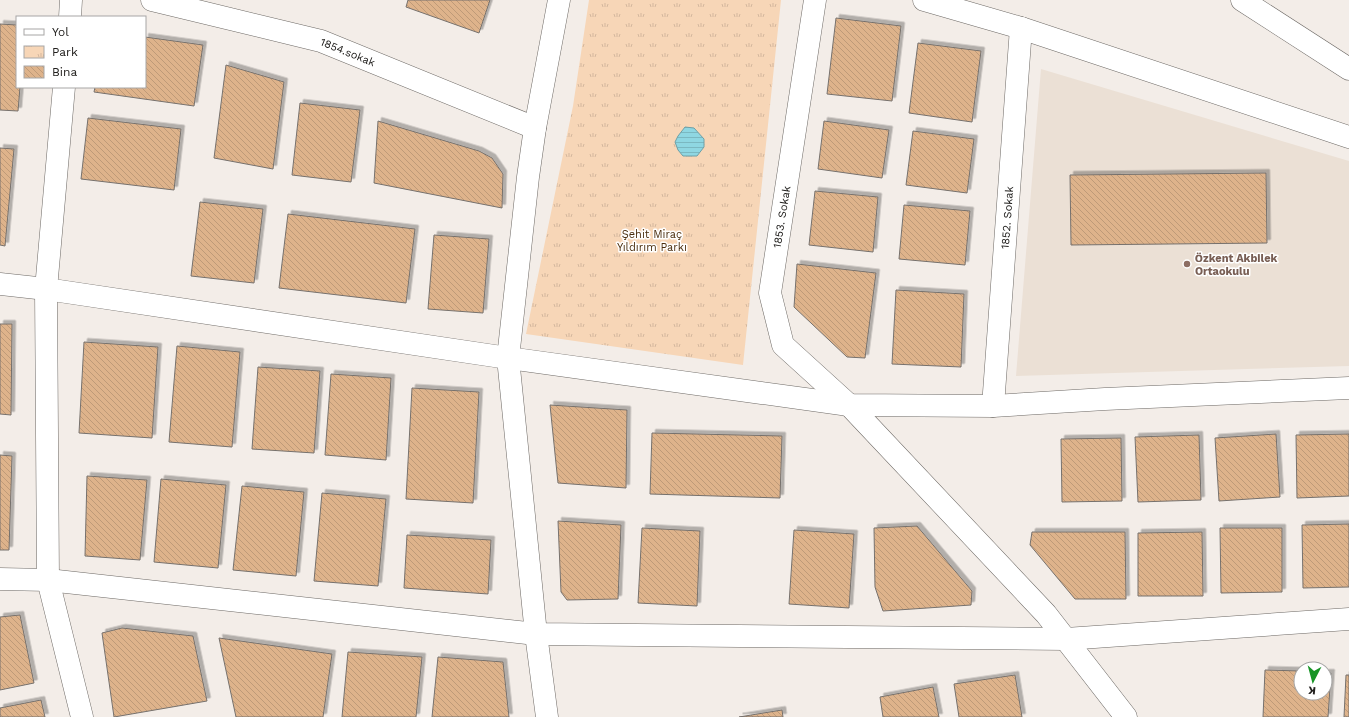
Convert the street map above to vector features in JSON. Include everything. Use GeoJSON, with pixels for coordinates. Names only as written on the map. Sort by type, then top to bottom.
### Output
{"type":"FeatureCollection","features":[{"type":"Feature","properties":{"kind":"street"},"geometry":{"type":"LineString","coordinates":[[70,16],[71,0]]}},
{"type":"Feature","properties":{"kind":"street","name":"1854.sokak"},"geometry":{"type":"LineString","coordinates":[[152,0],[322,41],[535,128]]}},
{"type":"Feature","properties":{"kind":"street"},"geometry":{"type":"LineString","coordinates":[[547,717],[536,634],[508,358],[528,177],[535,128],[559,0]]}},
{"type":"Feature","properties":{"kind":"street","name":"1853. Sokak"},"geometry":{"type":"LineString","coordinates":[[815,0],[770,293],[783,345],[849,405],[1046,614],[1126,717]]}},
{"type":"Feature","properties":{"kind":"street"},"geometry":{"type":"LineString","coordinates":[[924,0],[1021,28],[1349,137]]}},
{"type":"Feature","properties":{"kind":"street"},"geometry":{"type":"LineString","coordinates":[[1242,0],[1349,69]]}},
{"type":"Feature","properties":{"kind":"street","name":"1852. Sokak"},"geometry":{"type":"LineString","coordinates":[[993,406],[1021,28]]}},
{"type":"Feature","properties":{"kind":"street"},"geometry":{"type":"LineString","coordinates":[[64,88],[46,289],[48,580],[82,717]]}},
{"type":"Feature","properties":{"kind":"street"},"geometry":{"type":"LineString","coordinates":[[0,284],[46,289],[508,358],[849,405],[993,406],[1105,399],[1349,388]]}},
{"type":"Feature","properties":{"kind":"street"},"geometry":{"type":"LineString","coordinates":[[0,579],[48,580],[536,634],[1066,639],[1349,619]]}},
{"type":"Feature","properties":{"kind":"shaded area","name":"Özkent Akbilek Ortaokulu"},"geometry":{"type":"Polygon","coordinates":[[[1041,69],[1349,161],[1349,366],[1016,376],[1041,69]]]}},
{"type":"Feature","properties":{"kind":"green space","name":"Şehit Miraç Yıldırım Parkı"},"geometry":{"type":"Polygon","coordinates":[[[589,0],[781,0],[743,365],[526,334],[573,106],[589,0]]]}},
{"type":"Feature","properties":{"kind":"water"},"geometry":{"type":"Polygon","coordinates":[[[685,127],[694,128],[704,139],[704,147],[697,156],[683,156],[678,150],[675,142],[685,127]]]}},
{"type":"Feature","properties":{"kind":"building"},"geometry":{"type":"Polygon","coordinates":[[[408,0],[490,0],[479,33],[406,7],[408,0]]]}},
{"type":"Feature","properties":{"kind":"building"},"geometry":{"type":"Polygon","coordinates":[[[836,18],[901,26],[892,101],[827,94],[836,18]]]}},
{"type":"Feature","properties":{"kind":"building"},"geometry":{"type":"Polygon","coordinates":[[[0,24],[16,25],[16,88],[20,88],[18,111],[0,110],[0,24]]]}},
{"type":"Feature","properties":{"kind":"building"},"geometry":{"type":"Polygon","coordinates":[[[146,37],[203,45],[194,106],[94,92],[95,88],[146,88],[146,37]]]}},
{"type":"Feature","properties":{"kind":"building"},"geometry":{"type":"Polygon","coordinates":[[[918,43],[981,51],[972,122],[909,113],[918,43]]]}},
{"type":"Feature","properties":{"kind":"building"},"geometry":{"type":"Polygon","coordinates":[[[226,65],[284,82],[273,169],[214,158],[226,65]]]}},
{"type":"Feature","properties":{"kind":"building"},"geometry":{"type":"Polygon","coordinates":[[[300,103],[360,110],[351,182],[292,175],[300,103]]]}},
{"type":"Feature","properties":{"kind":"building"},"geometry":{"type":"Polygon","coordinates":[[[88,118],[181,129],[174,190],[81,179],[88,118]]]}},
{"type":"Feature","properties":{"kind":"building"},"geometry":{"type":"Polygon","coordinates":[[[378,121],[479,151],[492,158],[503,174],[502,208],[374,183],[378,121]]]}},
{"type":"Feature","properties":{"kind":"building"},"geometry":{"type":"Polygon","coordinates":[[[824,121],[889,130],[882,178],[818,169],[824,121]]]}},
{"type":"Feature","properties":{"kind":"building"},"geometry":{"type":"Polygon","coordinates":[[[913,131],[974,139],[967,193],[906,185],[913,131]]]}},
{"type":"Feature","properties":{"kind":"building"},"geometry":{"type":"Polygon","coordinates":[[[0,148],[14,149],[5,246],[0,245],[0,148]]]}},
{"type":"Feature","properties":{"kind":"building"},"geometry":{"type":"Polygon","coordinates":[[[1266,173],[1267,243],[1071,245],[1070,175],[1266,173]]]}},
{"type":"Feature","properties":{"kind":"building"},"geometry":{"type":"Polygon","coordinates":[[[815,191],[878,197],[873,252],[809,245],[815,191]]]}},
{"type":"Feature","properties":{"kind":"building"},"geometry":{"type":"Polygon","coordinates":[[[200,202],[263,209],[254,283],[191,276],[200,202]]]}},
{"type":"Feature","properties":{"kind":"building"},"geometry":{"type":"Polygon","coordinates":[[[904,205],[970,211],[965,265],[899,259],[904,205]]]}},
{"type":"Feature","properties":{"kind":"building"},"geometry":{"type":"Polygon","coordinates":[[[288,214],[415,229],[406,303],[279,288],[288,214]]]}},
{"type":"Feature","properties":{"kind":"building"},"geometry":{"type":"Polygon","coordinates":[[[434,235],[489,239],[483,313],[428,309],[434,235]]]}},
{"type":"Feature","properties":{"kind":"building"},"geometry":{"type":"Polygon","coordinates":[[[797,264],[876,273],[865,358],[847,357],[794,307],[797,264]]]}},
{"type":"Feature","properties":{"kind":"building"},"geometry":{"type":"Polygon","coordinates":[[[896,290],[964,294],[961,367],[892,364],[896,290]]]}},
{"type":"Feature","properties":{"kind":"building"},"geometry":{"type":"Polygon","coordinates":[[[0,324],[12,324],[11,415],[0,414],[0,324]]]}},
{"type":"Feature","properties":{"kind":"building"},"geometry":{"type":"Polygon","coordinates":[[[84,342],[158,347],[152,438],[79,433],[84,342]]]}},
{"type":"Feature","properties":{"kind":"building"},"geometry":{"type":"Polygon","coordinates":[[[177,346],[240,352],[232,447],[169,442],[177,346]]]}},
{"type":"Feature","properties":{"kind":"building"},"geometry":{"type":"Polygon","coordinates":[[[258,367],[320,371],[314,453],[252,449],[258,367]]]}},
{"type":"Feature","properties":{"kind":"building"},"geometry":{"type":"Polygon","coordinates":[[[331,374],[391,378],[386,460],[325,455],[331,374]]]}},
{"type":"Feature","properties":{"kind":"building"},"geometry":{"type":"Polygon","coordinates":[[[412,388],[479,392],[473,503],[406,499],[412,388]]]}},
{"type":"Feature","properties":{"kind":"building"},"geometry":{"type":"Polygon","coordinates":[[[550,405],[627,410],[626,488],[558,483],[550,405]]]}},
{"type":"Feature","properties":{"kind":"building"},"geometry":{"type":"Polygon","coordinates":[[[652,433],[782,436],[780,498],[650,494],[652,433]]]}},
{"type":"Feature","properties":{"kind":"building"},"geometry":{"type":"Polygon","coordinates":[[[1276,434],[1280,497],[1219,501],[1215,438],[1276,434]]]}},
{"type":"Feature","properties":{"kind":"building"},"geometry":{"type":"Polygon","coordinates":[[[1349,434],[1349,496],[1297,498],[1296,435],[1349,434]]]}},
{"type":"Feature","properties":{"kind":"building"},"geometry":{"type":"Polygon","coordinates":[[[1199,435],[1201,500],[1138,502],[1135,437],[1199,435]]]}},
{"type":"Feature","properties":{"kind":"building"},"geometry":{"type":"Polygon","coordinates":[[[1121,438],[1122,501],[1062,502],[1061,439],[1121,438]]]}},
{"type":"Feature","properties":{"kind":"building"},"geometry":{"type":"Polygon","coordinates":[[[0,455],[12,456],[9,550],[0,550],[0,455]]]}},
{"type":"Feature","properties":{"kind":"building"},"geometry":{"type":"Polygon","coordinates":[[[87,476],[147,480],[140,560],[85,556],[87,476]]]}},
{"type":"Feature","properties":{"kind":"building"},"geometry":{"type":"Polygon","coordinates":[[[161,479],[226,485],[218,568],[154,562],[161,479]]]}},
{"type":"Feature","properties":{"kind":"building"},"geometry":{"type":"Polygon","coordinates":[[[242,486],[304,492],[296,576],[233,570],[242,486]]]}},
{"type":"Feature","properties":{"kind":"building"},"geometry":{"type":"Polygon","coordinates":[[[322,493],[386,499],[378,586],[314,581],[322,493]]]}},
{"type":"Feature","properties":{"kind":"building"},"geometry":{"type":"Polygon","coordinates":[[[558,521],[621,525],[618,599],[567,600],[561,592],[558,521]]]}},
{"type":"Feature","properties":{"kind":"building"},"geometry":{"type":"Polygon","coordinates":[[[1349,524],[1349,587],[1303,588],[1302,525],[1349,524]]]}},
{"type":"Feature","properties":{"kind":"building"},"geometry":{"type":"Polygon","coordinates":[[[917,526],[972,591],[971,605],[883,611],[875,587],[874,528],[917,526]]]}},
{"type":"Feature","properties":{"kind":"building"},"geometry":{"type":"Polygon","coordinates":[[[642,528],[700,531],[697,606],[638,603],[642,528]]]}},
{"type":"Feature","properties":{"kind":"building"},"geometry":{"type":"Polygon","coordinates":[[[1220,528],[1282,528],[1282,592],[1221,593],[1220,528]]]}},
{"type":"Feature","properties":{"kind":"building"},"geometry":{"type":"Polygon","coordinates":[[[794,530],[854,534],[849,608],[789,604],[794,530]]]}},
{"type":"Feature","properties":{"kind":"building"},"geometry":{"type":"Polygon","coordinates":[[[1032,532],[1125,532],[1126,599],[1075,599],[1030,545],[1032,532]]]}},
{"type":"Feature","properties":{"kind":"building"},"geometry":{"type":"Polygon","coordinates":[[[1202,532],[1203,596],[1138,596],[1138,533],[1202,532]]]}},
{"type":"Feature","properties":{"kind":"building"},"geometry":{"type":"Polygon","coordinates":[[[407,535],[491,540],[488,594],[404,588],[407,535]]]}},
{"type":"Feature","properties":{"kind":"building"},"geometry":{"type":"Polygon","coordinates":[[[20,615],[34,683],[0,690],[0,617],[20,615]]]}},
{"type":"Feature","properties":{"kind":"building"},"geometry":{"type":"Polygon","coordinates":[[[122,628],[193,636],[207,701],[114,717],[102,633],[122,628]]]}},
{"type":"Feature","properties":{"kind":"building"},"geometry":{"type":"Polygon","coordinates":[[[219,638],[332,654],[323,717],[236,717],[219,638]]]}},
{"type":"Feature","properties":{"kind":"building"},"geometry":{"type":"Polygon","coordinates":[[[348,652],[422,657],[416,717],[342,717],[348,652]]]}},
{"type":"Feature","properties":{"kind":"building"},"geometry":{"type":"Polygon","coordinates":[[[438,657],[503,662],[509,717],[432,717],[438,657]]]}},
{"type":"Feature","properties":{"kind":"building"},"geometry":{"type":"Polygon","coordinates":[[[1265,670],[1293,671],[1293,701],[1329,701],[1328,717],[1263,717],[1265,670]]]}},
{"type":"Feature","properties":{"kind":"building"},"geometry":{"type":"Polygon","coordinates":[[[1015,675],[1022,717],[959,717],[954,684],[1015,675]]]}},
{"type":"Feature","properties":{"kind":"building"},"geometry":{"type":"Polygon","coordinates":[[[1346,675],[1349,675],[1349,717],[1344,717],[1346,675]]]}},
{"type":"Feature","properties":{"kind":"building"},"geometry":{"type":"Polygon","coordinates":[[[933,687],[939,717],[883,717],[880,697],[933,687]]]}},
{"type":"Feature","properties":{"kind":"building"},"geometry":{"type":"Polygon","coordinates":[[[41,700],[45,717],[0,717],[0,708],[41,700]]]}},
{"type":"Feature","properties":{"kind":"building"},"geometry":{"type":"Polygon","coordinates":[[[782,710],[783,717],[739,717],[782,710]]]}},
{"type":"Feature","properties":{"kind":"place","name":"Özkent Akbilek Ortaokulu"},"geometry":{"type":"Point","coordinates":[1187,264]}}]}
